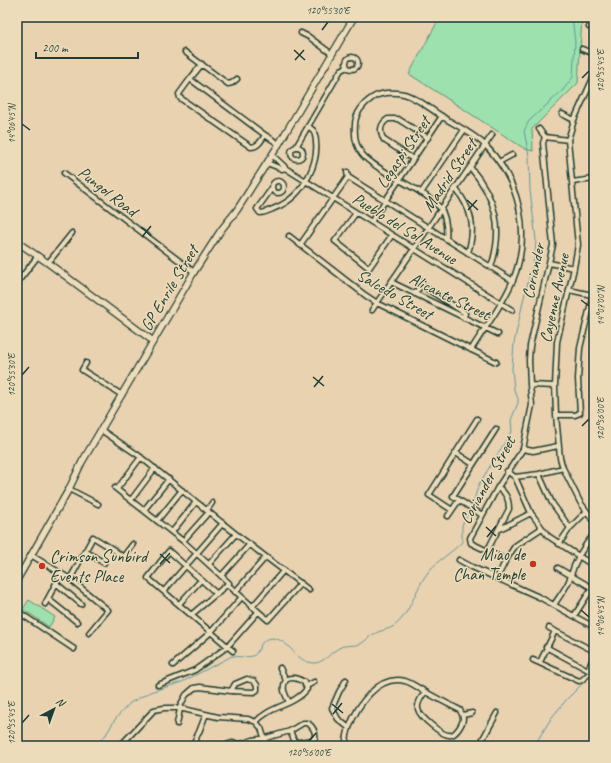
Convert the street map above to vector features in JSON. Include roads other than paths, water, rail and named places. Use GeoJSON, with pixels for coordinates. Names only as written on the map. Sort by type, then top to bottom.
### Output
{"type":"FeatureCollection","features":[{"type":"Feature","properties":{"kind":"street","name":"GP Enrile Street"},"geometry":{"type":"LineString","coordinates":[[17,580],[101,430],[194,272],[221,230],[237,210],[279,144],[354,17]]}},
{"type":"Feature","properties":{"kind":"street"},"geometry":{"type":"LineString","coordinates":[[589,27],[594,30]]}},
{"type":"Feature","properties":{"kind":"street"},"geometry":{"type":"LineString","coordinates":[[301,33],[309,36],[332,54]]}},
{"type":"Feature","properties":{"kind":"street"},"geometry":{"type":"LineString","coordinates":[[582,49],[594,54]]}},
{"type":"Feature","properties":{"kind":"street"},"geometry":{"type":"LineString","coordinates":[[185,52],[228,84],[238,79]]}},
{"type":"Feature","properties":{"kind":"street"},"geometry":{"type":"LineString","coordinates":[[202,64],[179,94],[180,98],[251,147],[255,147],[265,135]]}},
{"type":"Feature","properties":{"kind":"street"},"geometry":{"type":"LineString","coordinates":[[296,147],[341,70],[347,67]]}},
{"type":"Feature","properties":{"kind":"street","name":"Cayenne Avenue"},"geometry":{"type":"LineString","coordinates":[[594,76],[574,120],[568,140],[578,245],[557,342],[555,386],[558,446],[563,468],[577,497],[586,512],[594,521]]}},
{"type":"Feature","properties":{"kind":"street"},"geometry":{"type":"LineString","coordinates":[[190,79],[279,144]]}},
{"type":"Feature","properties":{"kind":"street"},"geometry":{"type":"LineString","coordinates":[[446,239],[445,220],[441,209],[421,193],[370,162],[362,155],[354,134],[355,122],[358,112],[366,102],[374,97],[383,93],[395,92],[407,95],[442,116],[485,145],[499,162],[512,183],[519,202],[522,221],[522,243],[519,262],[513,281],[471,350]]}},
{"type":"Feature","properties":{"kind":"street"},"geometry":{"type":"LineString","coordinates":[[562,114],[574,120]]}},
{"type":"Feature","properties":{"kind":"street","name":"Legaspi Street"},"geometry":{"type":"LineString","coordinates":[[371,222],[442,116]]}},
{"type":"Feature","properties":{"kind":"street"},"geometry":{"type":"LineString","coordinates":[[413,159],[384,140],[380,129],[382,124],[388,119],[398,119],[428,138]]}},
{"type":"Feature","properties":{"kind":"street"},"geometry":{"type":"LineString","coordinates":[[272,188],[256,209],[260,213],[264,213],[283,205],[306,181],[313,164],[316,148],[314,131],[308,126]]}},
{"type":"Feature","properties":{"kind":"street"},"geometry":{"type":"LineString","coordinates":[[539,129],[545,137],[568,140]]}},
{"type":"Feature","properties":{"kind":"street"},"geometry":{"type":"LineString","coordinates":[[421,193],[464,130]]}},
{"type":"Feature","properties":{"kind":"street","name":"Madrid Street"},"geometry":{"type":"LineString","coordinates":[[372,310],[492,135]]}},
{"type":"Feature","properties":{"kind":"street","name":"Coriander"},"geometry":{"type":"LineString","coordinates":[[530,385],[529,360],[531,340],[552,253],[553,237],[543,143],[545,137]]}},
{"type":"Feature","properties":{"kind":"street","name":"Pueblo del Sol Avenue"},"geometry":{"type":"LineString","coordinates":[[272,155],[285,168],[512,310]]}},
{"type":"Feature","properties":{"kind":"street"},"geometry":{"type":"LineString","coordinates":[[499,162],[512,155]]}},
{"type":"Feature","properties":{"kind":"street","name":"Pueblo del Sol Avenue"},"geometry":{"type":"LineString","coordinates":[[267,163],[282,169],[285,168]]}},
{"type":"Feature","properties":{"kind":"street"},"geometry":{"type":"LineString","coordinates":[[470,167],[487,190],[494,205],[498,237],[491,267]]}},
{"type":"Feature","properties":{"kind":"street","name":"Pungol Road"},"geometry":{"type":"LineString","coordinates":[[64,172],[194,272]]}},
{"type":"Feature","properties":{"kind":"street"},"geometry":{"type":"LineString","coordinates":[[300,245],[333,198],[347,174],[385,200],[513,281]]}},
{"type":"Feature","properties":{"kind":"street"},"geometry":{"type":"LineString","coordinates":[[572,182],[594,179]]}},
{"type":"Feature","properties":{"kind":"street"},"geometry":{"type":"LineString","coordinates":[[455,188],[463,198],[470,211],[473,226],[472,240],[468,253]]}},
{"type":"Feature","properties":{"kind":"street"},"geometry":{"type":"LineString","coordinates":[[330,241],[335,240],[356,213]]}},
{"type":"Feature","properties":{"kind":"street"},"geometry":{"type":"LineString","coordinates":[[48,263],[72,232]]}},
{"type":"Feature","properties":{"kind":"street"},"geometry":{"type":"LineString","coordinates":[[370,273],[370,268],[392,235]]}},
{"type":"Feature","properties":{"kind":"street","name":"Salcedo Street"},"geometry":{"type":"LineString","coordinates":[[289,236],[346,282],[377,302],[496,362]]}},
{"type":"Feature","properties":{"kind":"street"},"geometry":{"type":"LineString","coordinates":[[335,240],[370,268]]}},
{"type":"Feature","properties":{"kind":"street"},"geometry":{"type":"LineString","coordinates":[[17,242],[48,263],[153,341]]}},
{"type":"Feature","properties":{"kind":"street"},"geometry":{"type":"LineString","coordinates":[[17,283],[38,256]]}},
{"type":"Feature","properties":{"kind":"street"},"geometry":{"type":"LineString","coordinates":[[549,262],[574,268]]}},
{"type":"Feature","properties":{"kind":"street"},"geometry":{"type":"LineString","coordinates":[[419,279],[421,285],[465,312],[464,318]]}},
{"type":"Feature","properties":{"kind":"street","name":"Alicante Street"},"geometry":{"type":"LineString","coordinates":[[392,282],[498,334]]}},
{"type":"Feature","properties":{"kind":"street"},"geometry":{"type":"LineString","coordinates":[[415,294],[421,285]]}},
{"type":"Feature","properties":{"kind":"street"},"geometry":{"type":"LineString","coordinates":[[569,290],[592,295]]}},
{"type":"Feature","properties":{"kind":"street"},"geometry":{"type":"LineString","coordinates":[[556,415],[575,415],[580,413],[578,379],[580,348],[594,290]]}},
{"type":"Feature","properties":{"kind":"street"},"geometry":{"type":"LineString","coordinates":[[86,363],[82,370],[122,395]]}},
{"type":"Feature","properties":{"kind":"street"},"geometry":{"type":"LineString","coordinates":[[530,385],[555,386]]}},
{"type":"Feature","properties":{"kind":"street","name":"Coriander Street"},"geometry":{"type":"LineString","coordinates":[[487,551],[470,541],[482,515],[498,487],[523,449],[532,405],[530,385]]}},
{"type":"Feature","properties":{"kind":"street"},"geometry":{"type":"LineString","coordinates":[[452,510],[429,495],[477,419]]}},
{"type":"Feature","properties":{"kind":"street"},"geometry":{"type":"LineString","coordinates":[[482,515],[453,496],[496,429]]}},
{"type":"Feature","properties":{"kind":"street"},"geometry":{"type":"LineString","coordinates":[[101,430],[141,456],[236,534],[309,590]]}},
{"type":"Feature","properties":{"kind":"street"},"geometry":{"type":"LineString","coordinates":[[523,449],[533,451],[558,446]]}},
{"type":"Feature","properties":{"kind":"street"},"geometry":{"type":"LineString","coordinates":[[456,453],[474,464]]}},
{"type":"Feature","properties":{"kind":"street"},"geometry":{"type":"LineString","coordinates":[[141,456],[116,489],[183,541],[229,583],[227,584],[235,592],[258,612],[268,620],[301,584]]}},
{"type":"Feature","properties":{"kind":"street"},"geometry":{"type":"LineString","coordinates":[[131,500],[155,468]]}},
{"type":"Feature","properties":{"kind":"street"},"geometry":{"type":"LineString","coordinates":[[515,477],[540,474],[563,468]]}},
{"type":"Feature","properties":{"kind":"street"},"geometry":{"type":"LineString","coordinates":[[507,472],[515,477],[531,513],[552,540],[594,566]]}},
{"type":"Feature","properties":{"kind":"street"},"geometry":{"type":"LineString","coordinates":[[540,474],[552,503],[570,528]]}},
{"type":"Feature","properties":{"kind":"street"},"geometry":{"type":"LineString","coordinates":[[144,510],[169,479]]}},
{"type":"Feature","properties":{"kind":"street"},"geometry":{"type":"LineString","coordinates":[[498,487],[506,495],[509,509],[487,551],[506,560]]}},
{"type":"Feature","properties":{"kind":"street"},"geometry":{"type":"LineString","coordinates":[[69,489],[98,504]]}},
{"type":"Feature","properties":{"kind":"street"},"geometry":{"type":"LineString","coordinates":[[158,521],[182,490]]}},
{"type":"Feature","properties":{"kind":"street"},"geometry":{"type":"LineString","coordinates":[[448,516],[459,500]]}},
{"type":"Feature","properties":{"kind":"street"},"geometry":{"type":"LineString","coordinates":[[172,532],[196,502]]}},
{"type":"Feature","properties":{"kind":"street"},"geometry":{"type":"LineString","coordinates":[[183,541],[208,511],[212,503]]}},
{"type":"Feature","properties":{"kind":"street"},"geometry":{"type":"LineString","coordinates":[[559,544],[570,528],[586,512]]}},
{"type":"Feature","properties":{"kind":"street"},"geometry":{"type":"LineString","coordinates":[[498,530],[531,513]]}},
{"type":"Feature","properties":{"kind":"street"},"geometry":{"type":"LineString","coordinates":[[164,591],[223,523]]}},
{"type":"Feature","properties":{"kind":"street"},"geometry":{"type":"LineString","coordinates":[[497,578],[515,546],[542,528]]}},
{"type":"Feature","properties":{"kind":"street"},"geometry":{"type":"LineString","coordinates":[[209,564],[236,534]]}},
{"type":"Feature","properties":{"kind":"street"},"geometry":{"type":"LineString","coordinates":[[554,605],[570,578],[584,545],[594,534]]}},
{"type":"Feature","properties":{"kind":"street"},"geometry":{"type":"LineString","coordinates":[[70,579],[93,537],[122,556],[133,544]]}},
{"type":"Feature","properties":{"kind":"street"},"geometry":{"type":"LineString","coordinates":[[221,576],[250,544]]}},
{"type":"Feature","properties":{"kind":"street"},"geometry":{"type":"LineString","coordinates":[[85,551],[104,562]]}},
{"type":"Feature","properties":{"kind":"street"},"geometry":{"type":"LineString","coordinates":[[217,594],[168,551],[148,578],[233,651]]}},
{"type":"Feature","properties":{"kind":"street"},"geometry":{"type":"LineString","coordinates":[[31,555],[70,579],[108,610],[89,633]]}},
{"type":"Feature","properties":{"kind":"street"},"geometry":{"type":"LineString","coordinates":[[235,592],[266,557]]}},
{"type":"Feature","properties":{"kind":"street"},"geometry":{"type":"LineString","coordinates":[[459,560],[554,605],[594,626]]}},
{"type":"Feature","properties":{"kind":"street"},"geometry":{"type":"LineString","coordinates":[[558,568],[593,588],[574,616]]}},
{"type":"Feature","properties":{"kind":"street"},"geometry":{"type":"LineString","coordinates":[[252,607],[284,570]]}},
{"type":"Feature","properties":{"kind":"street"},"geometry":{"type":"LineString","coordinates":[[45,604],[61,574]]}},
{"type":"Feature","properties":{"kind":"street"},"geometry":{"type":"LineString","coordinates":[[179,604],[201,580]]}},
{"type":"Feature","properties":{"kind":"street"},"geometry":{"type":"LineString","coordinates":[[57,584],[81,604]]}},
{"type":"Feature","properties":{"kind":"street"},"geometry":{"type":"LineString","coordinates":[[191,615],[227,584]]}},
{"type":"Feature","properties":{"kind":"street"},"geometry":{"type":"LineString","coordinates":[[173,665],[211,632],[242,598]]}},
{"type":"Feature","properties":{"kind":"street"},"geometry":{"type":"LineString","coordinates":[[48,599],[76,622]]}},
{"type":"Feature","properties":{"kind":"street"},"geometry":{"type":"LineString","coordinates":[[17,611],[74,649]]}},
{"type":"Feature","properties":{"kind":"street"},"geometry":{"type":"LineString","coordinates":[[158,685],[195,670],[228,646],[258,612]]}},
{"type":"Feature","properties":{"kind":"street"},"geometry":{"type":"LineString","coordinates":[[548,628],[594,651]]}},
{"type":"Feature","properties":{"kind":"street"},"geometry":{"type":"LineString","coordinates":[[540,662],[554,631]]}},
{"type":"Feature","properties":{"kind":"street"},"geometry":{"type":"LineString","coordinates":[[546,647],[592,672]]}},
{"type":"Feature","properties":{"kind":"street"},"geometry":{"type":"LineString","coordinates":[[533,660],[579,681],[592,672],[594,656]]}},
{"type":"Feature","properties":{"kind":"street"},"geometry":{"type":"LineString","coordinates":[[280,668],[286,680],[284,689],[289,702]]}},
{"type":"Feature","properties":{"kind":"street"},"geometry":{"type":"LineString","coordinates":[[250,674],[250,679]]}},
{"type":"Feature","properties":{"kind":"street"},"geometry":{"type":"LineString","coordinates":[[176,724],[180,708],[186,695],[194,688],[200,687],[231,691],[254,692],[257,690],[257,685],[254,680],[247,679],[235,684],[231,691]]}},
{"type":"Feature","properties":{"kind":"street"},"geometry":{"type":"LineString","coordinates":[[286,680],[299,679],[307,686]]}},
{"type":"Feature","properties":{"kind":"street"},"geometry":{"type":"LineString","coordinates":[[346,680],[330,708],[338,719],[349,728]]}},
{"type":"Feature","properties":{"kind":"street"},"geometry":{"type":"LineString","coordinates":[[345,746],[349,728],[361,706],[372,692],[381,684],[388,681],[396,680],[408,682],[460,710],[463,715],[463,720],[456,732],[451,735],[446,735],[429,723],[419,711],[418,705],[425,692]]}},
{"type":"Feature","properties":{"kind":"street"},"geometry":{"type":"LineString","coordinates":[[256,722],[267,713],[296,700],[307,689],[307,686],[314,682]]}},
{"type":"Feature","properties":{"kind":"street"},"geometry":{"type":"LineString","coordinates":[[120,746],[154,710],[164,708],[180,708],[223,718],[248,719],[256,722],[261,728],[268,746]]}},
{"type":"Feature","properties":{"kind":"street"},"geometry":{"type":"LineString","coordinates":[[463,715],[472,713]]}},
{"type":"Feature","properties":{"kind":"street"},"geometry":{"type":"LineString","coordinates":[[479,746],[497,713]]}},
{"type":"Feature","properties":{"kind":"street"},"geometry":{"type":"LineString","coordinates":[[192,746],[206,714]]}},
{"type":"Feature","properties":{"kind":"street"},"geometry":{"type":"LineString","coordinates":[[222,744],[232,743],[240,745],[290,730],[303,723],[308,723],[313,727],[317,739],[300,743],[296,742],[293,739],[290,730]]}},
{"type":"Feature","properties":{"kind":"waterway"},"geometry":{"type":"LineString","coordinates":[[472,506],[479,484],[512,431],[511,420],[518,403],[518,398],[514,390],[512,368],[514,343],[535,256],[536,240],[530,190],[529,156],[524,131],[529,121],[563,90],[573,77],[575,42],[572,17]]}},
{"type":"Feature","properties":{"kind":"waterway"},"geometry":{"type":"LineString","coordinates":[[94,746],[105,736],[116,718],[130,703],[150,692],[182,682],[232,656],[253,656],[265,640],[272,638],[278,639],[302,659],[307,662],[317,663],[341,647],[360,644],[376,633],[394,626],[404,616],[422,581],[430,570],[462,542],[462,525],[470,509]]}},
{"type":"Feature","properties":{"kind":"waterway"},"geometry":{"type":"LineString","coordinates":[[534,746],[552,717],[567,699],[591,675]]}},
{"type":"Feature","properties":{"kind":"place","name":"Miao de Chan Temple"},"geometry":{"type":"Point","coordinates":[533,564]}},
{"type":"Feature","properties":{"kind":"place","name":"Crimson Sunbird Events Place"},"geometry":{"type":"Point","coordinates":[42,566]}}]}
